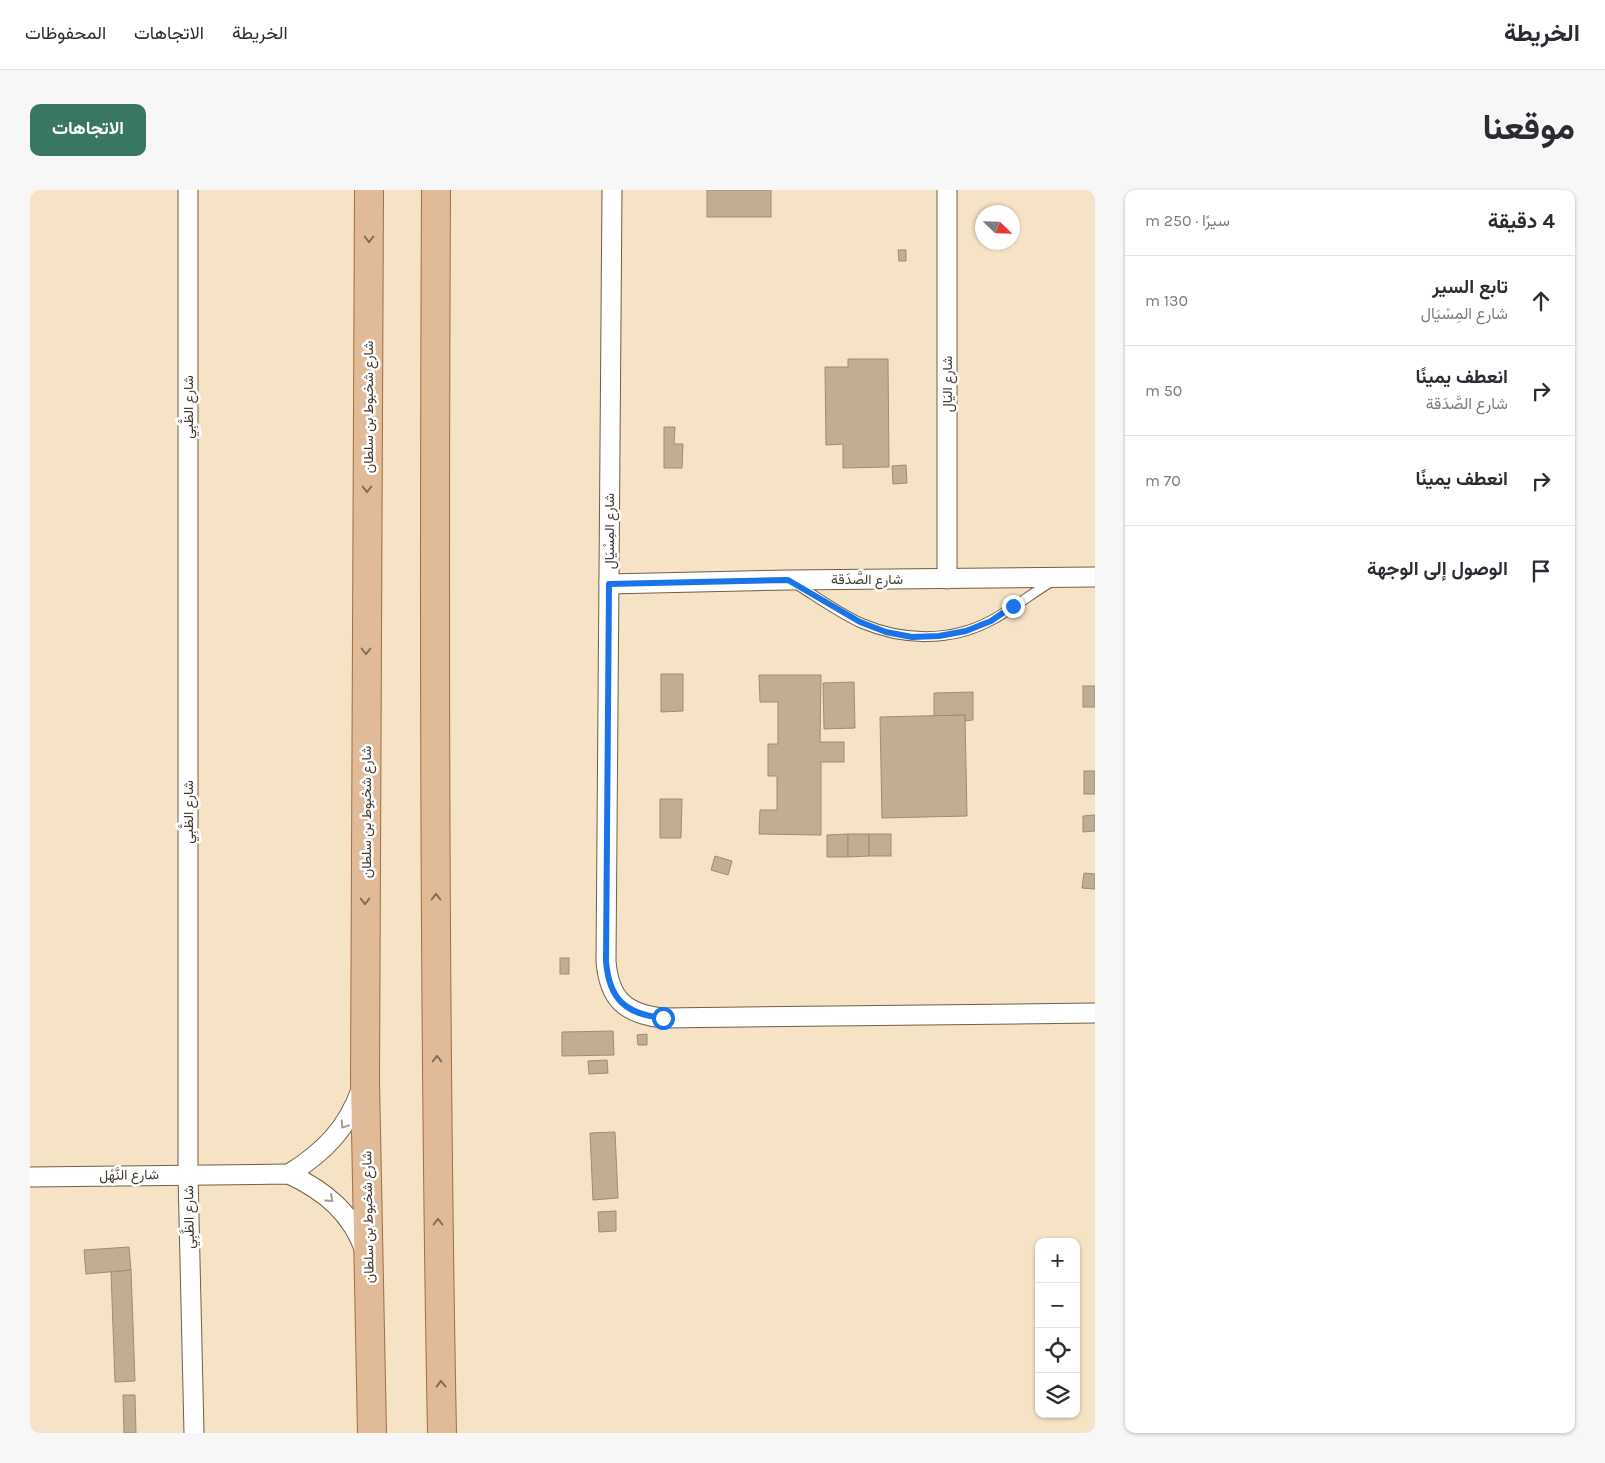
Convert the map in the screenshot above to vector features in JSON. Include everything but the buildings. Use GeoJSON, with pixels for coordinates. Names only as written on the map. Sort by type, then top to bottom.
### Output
{"type":"FeatureCollection","features":[{"type":"Feature","properties":{"kind":"main road","name":"شارع شخبوط بن سلطان"},"geometry":{"type":"LineString","coordinates":[[369,190],[364,1081],[372,1433]]}},
{"type":"Feature","properties":{"kind":"main road"},"geometry":{"type":"LineString","coordinates":[[436,190],[434,576],[442,1433]]}},
{"type":"Feature","properties":{"kind":"street","name":"شارع الظَّبِي"},"geometry":{"type":"LineString","coordinates":[[188,190],[188,1174],[194,1433]]}},
{"type":"Feature","properties":{"kind":"street","name":"شارع المِسْيَال"},"geometry":{"type":"LineString","coordinates":[[612,190],[606,951],[607,979],[615,996],[628,1008],[644,1016],[663,1018],[1095,1013]]}},
{"type":"Feature","properties":{"kind":"street","name":"شارع اليَال"},"geometry":{"type":"LineString","coordinates":[[947,190],[947,578]]}},
{"type":"Feature","properties":{"kind":"street","name":"شارع الصَّدَقة"},"geometry":{"type":"LineString","coordinates":[[609,584],[1095,577]]}},
{"type":"Feature","properties":{"kind":"street"},"geometry":{"type":"LineString","coordinates":[[289,1174],[322,1150],[344,1126],[356,1104],[364,1081]]}},
{"type":"Feature","properties":{"kind":"street","name":"شارع النَّهْل"},"geometry":{"type":"LineString","coordinates":[[30,1177],[289,1174],[312,1184],[348,1218],[361,1240],[369,1264]]}},
{"type":"Feature","properties":{"kind":"lane"},"geometry":{"type":"LineString","coordinates":[[788,580],[860,622],[886,632],[912,637],[939,636],[966,631],[991,621],[1057,577]]}},
{"type":"Feature","properties":{"kind":"route"},"geometry":{"type":"LineString","coordinates":[[663,1018],[644,1016],[628,1008],[615,996],[607,979],[609,584],[788,580],[860,622],[886,632],[912,637],[939,636],[966,631],[991,621],[1013,606]]}}]}
